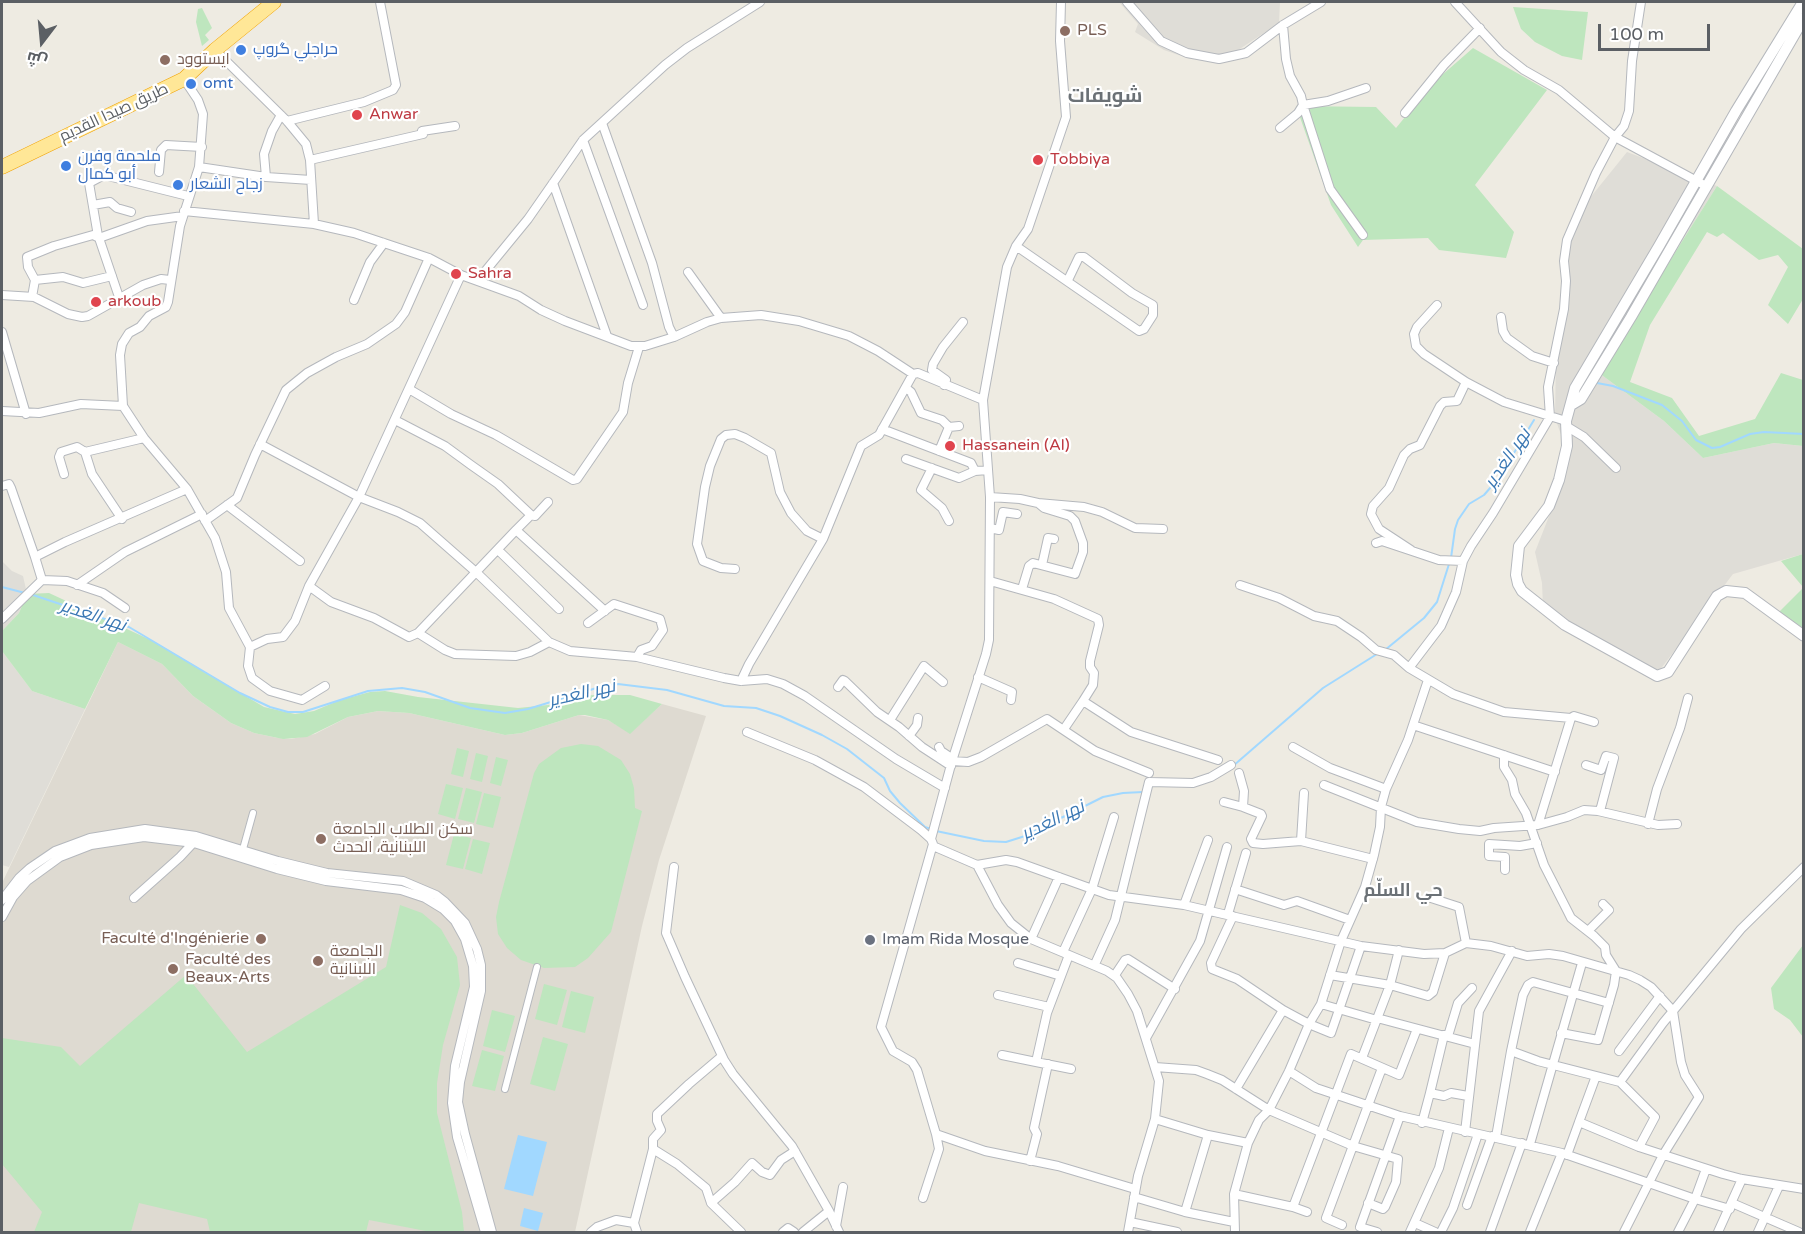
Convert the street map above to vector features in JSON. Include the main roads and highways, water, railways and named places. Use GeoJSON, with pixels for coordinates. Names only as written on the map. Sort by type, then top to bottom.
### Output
{"type":"FeatureCollection","features":[{"type":"Feature","properties":{"kind":"highway","name":"طريق صيدا القديم"},"geometry":{"type":"LineString","coordinates":[[2,167],[183,80],[215,50],[274,2]]}},
{"type":"Feature","properties":{"kind":"water"},"geometry":{"type":"Polygon","coordinates":[[[518,1135],[547,1142],[533,1196],[504,1189],[518,1135]]]}},
{"type":"Feature","properties":{"kind":"water"},"geometry":{"type":"Polygon","coordinates":[[[524,1208],[543,1213],[538,1231],[520,1226],[524,1208]]]}},
{"type":"Feature","properties":{"kind":"waterway","name":"نهر الغدير"},"geometry":{"type":"LineString","coordinates":[[1597,383],[1613,386],[1662,405],[1682,421],[1696,440],[1712,448],[1720,447],[1750,434],[1764,432],[1804,434]]}},
{"type":"Feature","properties":{"kind":"waterway","name":"نهر الغدير"},"geometry":{"type":"LineString","coordinates":[[1451,558],[1458,520],[1469,504],[1484,495],[1498,479],[1534,420]]}},
{"type":"Feature","properties":{"kind":"waterway","name":"نهر الغدير"},"geometry":{"type":"LineString","coordinates":[[1385,650],[1424,618],[1437,602],[1449,564]]}},
{"type":"Feature","properties":{"kind":"waterway","name":"نهر الغدير"},"geometry":{"type":"LineString","coordinates":[[2,587],[25,593]]}},
{"type":"Feature","properties":{"kind":"waterway","name":"نهر الغدير"},"geometry":{"type":"LineString","coordinates":[[30,594],[129,627],[240,693],[270,707],[288,712],[303,712],[368,691],[402,688],[425,692],[470,708],[505,713],[528,709],[603,686],[618,684],[667,690],[724,706],[756,708],[780,716],[847,749],[884,778],[890,791],[900,803],[925,827],[931,829]]}},
{"type":"Feature","properties":{"kind":"waterway","name":"نهر الغدير"},"geometry":{"type":"LineString","coordinates":[[1233,766],[1323,688],[1377,654]]}},
{"type":"Feature","properties":{"kind":"waterway","name":"نهر الغدير"},"geometry":{"type":"LineString","coordinates":[[936,831],[984,841],[1006,842],[1025,836],[1103,797],[1143,792]]}},
{"type":"Feature","properties":{"kind":"place","name":"PLS"},"geometry":{"type":"Point","coordinates":[1065,31]}},
{"type":"Feature","properties":{"kind":"place","name":"حراجلي گروپ"},"geometry":{"type":"Point","coordinates":[241,50]}},
{"type":"Feature","properties":{"kind":"place","name":"ايستوود"},"geometry":{"type":"Point","coordinates":[165,60]}},
{"type":"Feature","properties":{"kind":"place","name":"omt"},"geometry":{"type":"Point","coordinates":[191,84]}},
{"type":"Feature","properties":{"kind":"place","name":"Anwar"},"geometry":{"type":"Point","coordinates":[357,115]}},
{"type":"Feature","properties":{"kind":"place","name":"Tobbiya"},"geometry":{"type":"Point","coordinates":[1038,160]}},
{"type":"Feature","properties":{"kind":"place","name":"ملحمة وفرن أبو كمال"},"geometry":{"type":"Point","coordinates":[66,166]}},
{"type":"Feature","properties":{"kind":"place","name":"زجاح الشعار"},"geometry":{"type":"Point","coordinates":[178,185]}},
{"type":"Feature","properties":{"kind":"place","name":"Sahra"},"geometry":{"type":"Point","coordinates":[456,274]}},
{"type":"Feature","properties":{"kind":"place","name":"arkoub"},"geometry":{"type":"Point","coordinates":[96,302]}},
{"type":"Feature","properties":{"kind":"place","name":"Hassanein (Al)"},"geometry":{"type":"Point","coordinates":[950,446]}},
{"type":"Feature","properties":{"kind":"place","name":"سكن الطلاب الجامعة اللبنانية، الحدث"},"geometry":{"type":"Point","coordinates":[321,839]}},
{"type":"Feature","properties":{"kind":"place","name":"Faculté d'Ingénierie"},"geometry":{"type":"Point","coordinates":[261,939]}},
{"type":"Feature","properties":{"kind":"place","name":"Imam Rida Mosque"},"geometry":{"type":"Point","coordinates":[870,940]}},
{"type":"Feature","properties":{"kind":"place","name":"الجامعة اللبنانية"},"geometry":{"type":"Point","coordinates":[318,961]}},
{"type":"Feature","properties":{"kind":"place","name":"Faculté des Beaux-Arts"},"geometry":{"type":"Point","coordinates":[173,969]}},
{"type":"Feature","properties":{"kind":"district","name":"شويفات"},"geometry":{"type":"Point","coordinates":[1105,97]}},
{"type":"Feature","properties":{"kind":"district","name":"حي السلّم"},"geometry":{"type":"Point","coordinates":[1403,891]}}]}
